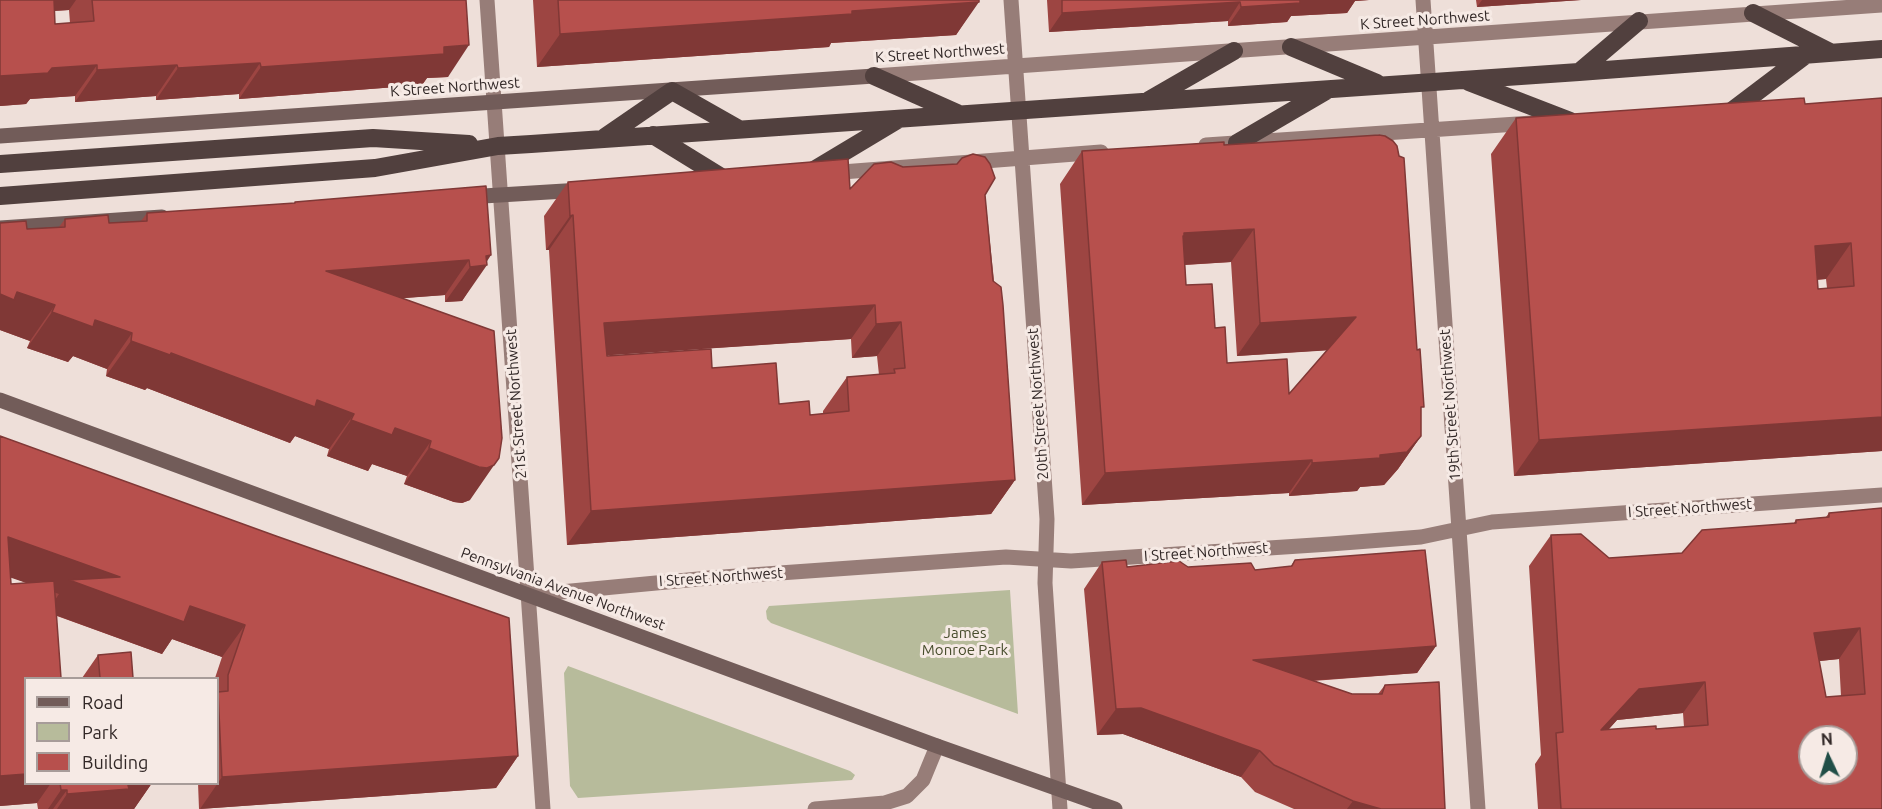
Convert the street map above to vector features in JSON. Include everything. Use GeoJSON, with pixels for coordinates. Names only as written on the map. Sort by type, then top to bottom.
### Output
{"type":"FeatureCollection","features":[{"type":"Feature","properties":{"kind":"highway"},"geometry":{"type":"LineString","coordinates":[[1753,13],[1831,53]]}},
{"type":"Feature","properties":{"kind":"highway"},"geometry":{"type":"LineString","coordinates":[[1579,72],[1639,21]]}},
{"type":"Feature","properties":{"kind":"highway"},"geometry":{"type":"LineString","coordinates":[[1291,47],[1382,84]]}},
{"type":"Feature","properties":{"kind":"highway"},"geometry":{"type":"LineString","coordinates":[[0,196],[375,168],[498,146],[1882,49]]}},
{"type":"Feature","properties":{"kind":"highway"},"geometry":{"type":"LineString","coordinates":[[1146,102],[1234,51]]}},
{"type":"Feature","properties":{"kind":"highway"},"geometry":{"type":"LineString","coordinates":[[1727,110],[1807,54]]}},
{"type":"Feature","properties":{"kind":"highway"},"geometry":{"type":"LineString","coordinates":[[874,76],[959,114]]}},
{"type":"Feature","properties":{"kind":"highway"},"geometry":{"type":"LineString","coordinates":[[1465,80],[1575,121]]}},
{"type":"Feature","properties":{"kind":"highway"},"geometry":{"type":"LineString","coordinates":[[1237,143],[1331,88]]}},
{"type":"Feature","properties":{"kind":"highway"},"geometry":{"type":"LineString","coordinates":[[604,138],[672,91],[740,129]]}},
{"type":"Feature","properties":{"kind":"highway"},"geometry":{"type":"LineString","coordinates":[[802,175],[900,118]]}},
{"type":"Feature","properties":{"kind":"highway"},"geometry":{"type":"LineString","coordinates":[[653,135],[732,179]]}},
{"type":"Feature","properties":{"kind":"highway"},"geometry":{"type":"LineString","coordinates":[[0,164],[373,138],[498,146]]}},
{"type":"Feature","properties":{"kind":"main road","name":"K Street Northwest"},"geometry":{"type":"LineString","coordinates":[[0,136],[463,104],[495,104],[874,76]]}},
{"type":"Feature","properties":{"kind":"main road"},"geometry":{"type":"LineString","coordinates":[[702,182],[732,179]]}},
{"type":"Feature","properties":{"kind":"main road"},"geometry":{"type":"LineString","coordinates":[[447,198],[595,189]]}},
{"type":"Feature","properties":{"kind":"main road"},"geometry":{"type":"LineString","coordinates":[[0,228],[174,216]]}},
{"type":"Feature","properties":{"kind":"main road","name":"Pennsylvania Avenue Northwest"},"geometry":{"type":"LineString","coordinates":[[0,400],[937,746],[1115,809]]}},
{"type":"Feature","properties":{"kind":"street","name":"21st Street Northwest"},"geometry":{"type":"LineString","coordinates":[[487,0],[543,809]]}},
{"type":"Feature","properties":{"kind":"street","name":"20th Street Northwest"},"geometry":{"type":"LineString","coordinates":[[1011,0],[1047,519],[1045,583],[1060,809]]}},
{"type":"Feature","properties":{"kind":"street","name":"19th Street Northwest"},"geometry":{"type":"LineString","coordinates":[[1422,0],[1478,809]]}},
{"type":"Feature","properties":{"kind":"street","name":"K Street Northwest"},"geometry":{"type":"LineString","coordinates":[[874,76],[1882,5]]}},
{"type":"Feature","properties":{"kind":"street"},"geometry":{"type":"LineString","coordinates":[[1727,110],[1756,108]]}},
{"type":"Feature","properties":{"kind":"street"},"geometry":{"type":"LineString","coordinates":[[1187,146],[1575,121]]}},
{"type":"Feature","properties":{"kind":"street"},"geometry":{"type":"LineString","coordinates":[[802,175],[1118,151]]}},
{"type":"Feature","properties":{"kind":"street","name":"I Street Northwest"},"geometry":{"type":"LineString","coordinates":[[529,595],[699,578],[926,562],[1006,557],[1071,561],[1421,537],[1492,522],[1882,495]]}},
{"type":"Feature","properties":{"kind":"street"},"geometry":{"type":"LineString","coordinates":[[815,809],[885,804],[907,796],[923,780],[937,746]]}},
{"type":"Feature","properties":{"kind":"green space","name":"James Monroe Park"},"geometry":{"type":"Polygon","coordinates":[[[1010,590],[1018,714],[771,623],[767,619],[766,611],[769,606],[1010,590]]]}},
{"type":"Feature","properties":{"kind":"green space"},"geometry":{"type":"Polygon","coordinates":[[[568,666],[850,771],[855,775],[852,780],[578,798],[570,786],[564,673],[568,666]]]}},
{"type":"Feature","properties":{"kind":"building"},"geometry":{"type":"Polygon","coordinates":[[[0,0],[54,0],[55,24],[94,21],[92,0],[466,0],[469,45],[444,47],[444,54],[261,67],[260,63],[97,70],[97,65],[52,68],[48,73],[0,76],[0,0]]]}},
{"type":"Feature","properties":{"kind":"building"},"geometry":{"type":"Polygon","coordinates":[[[558,0],[979,0],[979,2],[852,11],[852,14],[560,34],[558,0]]]}},
{"type":"Feature","properties":{"kind":"building"},"geometry":{"type":"Polygon","coordinates":[[[1062,0],[1300,0],[1300,3],[1241,7],[1240,2],[1062,13],[1062,0]]]}},
{"type":"Feature","properties":{"kind":"building"},"geometry":{"type":"Polygon","coordinates":[[[1804,98],[1805,104],[1882,98],[1882,417],[1539,440],[1516,118],[1804,98]],[[1851,243],[1815,246],[1818,289],[1854,286],[1851,243]]]}},
{"type":"Feature","properties":{"kind":"building"},"geometry":{"type":"Polygon","coordinates":[[[1379,135],[1385,136],[1397,146],[1399,156],[1404,158],[1417,350],[1420,349],[1424,407],[1421,407],[1421,436],[1407,452],[1380,455],[1380,458],[1312,463],[1312,460],[1105,473],[1082,151],[1224,142],[1224,145],[1379,135]],[[1254,229],[1184,233],[1186,285],[1212,284],[1215,328],[1225,327],[1227,363],[1287,359],[1289,394],[1356,317],[1260,323],[1254,229]]]}},
{"type":"Feature","properties":{"kind":"building"},"geometry":{"type":"Polygon","coordinates":[[[973,154],[985,157],[995,178],[985,195],[993,281],[1001,287],[1003,305],[1015,480],[591,511],[573,215],[570,216],[568,182],[848,159],[850,189],[874,164],[891,162],[903,167],[957,164],[962,158],[973,154]],[[875,305],[604,323],[607,356],[711,349],[712,368],[776,363],[779,404],[809,401],[810,415],[849,411],[847,377],[895,373],[894,369],[905,368],[901,322],[876,324],[875,305]]]}},
{"type":"Feature","properties":{"kind":"building"},"geometry":{"type":"Polygon","coordinates":[[[486,186],[491,255],[486,256],[487,265],[470,267],[469,260],[326,271],[494,331],[502,438],[499,458],[494,465],[487,468],[429,448],[431,441],[395,428],[392,435],[351,420],[354,414],[317,400],[315,407],[171,353],[170,355],[131,341],[132,333],[95,320],[93,327],[52,312],[55,305],[17,292],[14,300],[0,294],[0,223],[26,221],[27,229],[65,227],[65,219],[108,215],[109,223],[147,221],[147,213],[486,186]]]}},
{"type":"Feature","properties":{"kind":"building"},"geometry":{"type":"Polygon","coordinates":[[[0,436],[509,618],[518,756],[222,777],[219,692],[228,691],[228,675],[245,625],[190,606],[184,622],[69,580],[120,577],[8,537],[11,584],[54,581],[61,677],[24,677],[24,774],[0,776],[0,436]]]}},
{"type":"Feature","properties":{"kind":"building"},"geometry":{"type":"Polygon","coordinates":[[[1882,508],[1882,809],[1561,809],[1556,733],[1563,732],[1551,535],[1581,534],[1609,558],[1682,553],[1702,530],[1796,523],[1796,520],[1829,517],[1829,513],[1882,508]],[[1860,628],[1814,633],[1826,697],[1865,694],[1860,628]],[[1705,682],[1639,689],[1601,730],[1708,725],[1705,682]]]}},
{"type":"Feature","properties":{"kind":"building"},"geometry":{"type":"Polygon","coordinates":[[[1425,550],[1436,646],[1253,660],[1352,694],[1382,694],[1385,685],[1439,682],[1445,809],[1381,809],[1353,801],[1274,765],[1260,751],[1141,708],[1116,709],[1102,562],[1126,560],[1127,567],[1179,561],[1188,567],[1251,563],[1255,570],[1292,566],[1295,560],[1425,550]]]}},
{"type":"Feature","properties":{"kind":"building"},"geometry":{"type":"Polygon","coordinates":[[[131,652],[133,677],[100,677],[98,655],[131,652]]]}},
{"type":"Feature","properties":{"kind":"building"},"geometry":{"type":"Polygon","coordinates":[[[60,785],[128,785],[129,789],[67,794],[67,790],[61,790],[60,785]]]}}]}
